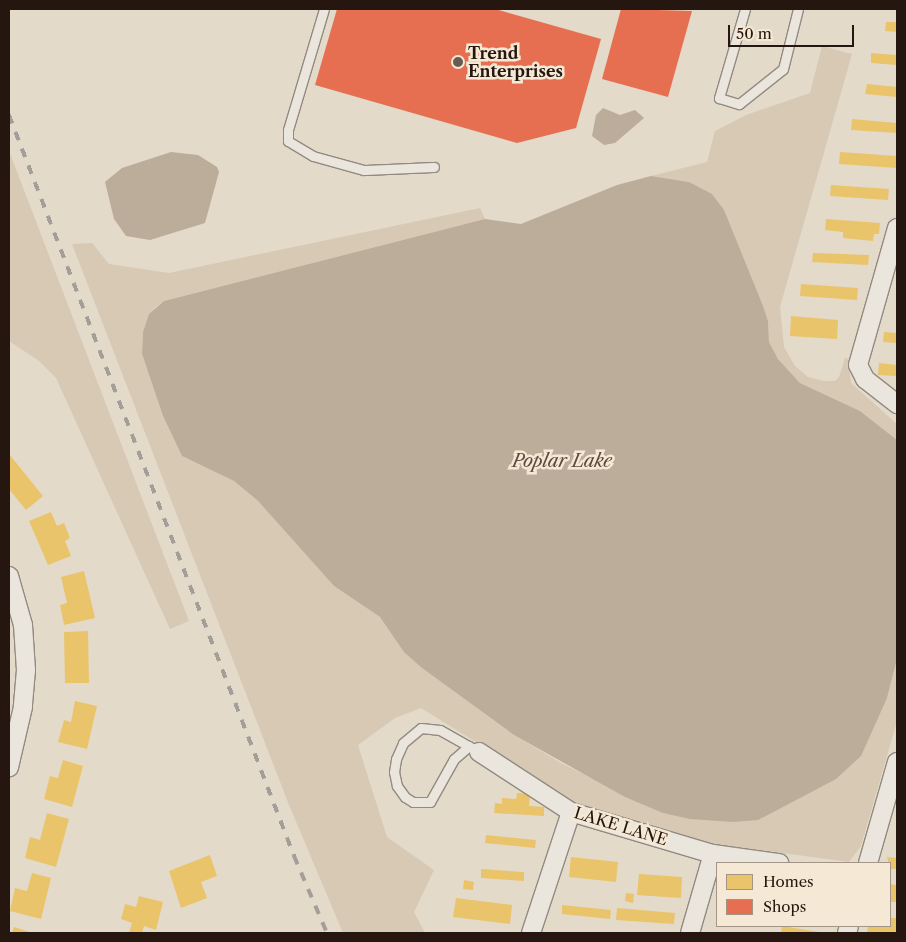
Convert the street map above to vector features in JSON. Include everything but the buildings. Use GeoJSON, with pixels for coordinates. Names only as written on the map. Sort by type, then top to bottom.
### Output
{"type":"FeatureCollection","features":[{"type":"Feature","properties":{"kind":"street"},"geometry":{"type":"LineString","coordinates":[[897,228],[858,365],[865,379],[897,404]]}},
{"type":"Feature","properties":{"kind":"street"},"geometry":{"type":"LineString","coordinates":[[9,576],[16,627],[26,670],[23,707],[9,766]]}},
{"type":"Feature","properties":{"kind":"street","name":"LAKE LANE"},"geometry":{"type":"LineString","coordinates":[[474,749],[571,812],[713,854],[772,862]]}},
{"type":"Feature","properties":{"kind":"street"},"geometry":{"type":"LineString","coordinates":[[868,862],[897,762]]}},
{"type":"Feature","properties":{"kind":"street"},"geometry":{"type":"LineString","coordinates":[[531,933],[571,812]]}},
{"type":"Feature","properties":{"kind":"street"},"geometry":{"type":"LineString","coordinates":[[690,933],[713,854]]}},
{"type":"Feature","properties":{"kind":"lane"},"geometry":{"type":"LineString","coordinates":[[324,9],[288,130],[288,141],[313,156],[364,170],[434,168]]}},
{"type":"Feature","properties":{"kind":"lane"},"geometry":{"type":"LineString","coordinates":[[745,9],[719,98],[740,104],[783,69],[798,9]]}},
{"type":"Feature","properties":{"kind":"lane"},"geometry":{"type":"LineString","coordinates":[[430,727],[474,749],[454,759],[430,802],[413,802],[405,797],[397,786],[396,758],[412,734],[430,727]]}},
{"type":"Feature","properties":{"kind":"shaded area"},"geometry":{"type":"Polygon","coordinates":[[[822,46],[852,54],[780,307],[784,347],[795,366],[808,377],[824,381],[835,381],[839,377],[845,358],[848,359],[851,383],[897,424],[897,440],[860,411],[800,383],[778,359],[769,342],[768,321],[763,306],[689,182],[651,176],[707,162],[715,131],[746,115],[810,93],[822,46]]]}},
{"type":"Feature","properties":{"kind":"shaded area"},"geometry":{"type":"Polygon","coordinates":[[[9,151],[189,621],[170,629],[56,378],[39,361],[9,341],[9,151]]]}},
{"type":"Feature","properties":{"kind":"shaded area"},"geometry":{"type":"Polygon","coordinates":[[[480,208],[485,219],[164,301],[156,307],[149,314],[143,332],[142,354],[163,416],[182,456],[234,481],[258,501],[334,586],[380,617],[422,668],[514,735],[561,763],[663,813],[733,822],[887,698],[897,659],[897,721],[861,846],[849,862],[701,842],[577,805],[421,708],[395,718],[358,745],[387,837],[434,870],[414,912],[425,933],[343,933],[289,805],[72,244],[92,243],[109,264],[169,273],[480,208]]]}},
{"type":"Feature","properties":{"kind":"water"},"geometry":{"type":"Polygon","coordinates":[[[603,108],[620,115],[635,110],[644,118],[615,143],[604,145],[592,136],[596,115],[603,108]]]}},
{"type":"Feature","properties":{"kind":"water"},"geometry":{"type":"Polygon","coordinates":[[[171,152],[198,155],[217,167],[219,172],[205,223],[150,240],[126,236],[114,219],[105,182],[122,168],[171,152]]]}},
{"type":"Feature","properties":{"kind":"water","name":"Poplar Lake"},"geometry":{"type":"Polygon","coordinates":[[[651,176],[689,182],[712,194],[724,210],[763,306],[768,321],[769,342],[778,359],[800,383],[860,411],[897,440],[897,659],[887,698],[861,756],[836,779],[758,820],[733,822],[690,819],[663,813],[625,797],[514,735],[422,668],[404,652],[380,617],[334,586],[258,501],[234,481],[182,456],[163,416],[142,354],[143,332],[149,314],[164,301],[485,219],[521,224],[617,185],[651,176]]]}},
{"type":"Feature","properties":{"kind":"railway"},"geometry":{"type":"LineString","coordinates":[[9,115],[294,856],[327,933]]}},
{"type":"Feature","properties":{"kind":"place","name":"Trend Enterprises"},"geometry":{"type":"Point","coordinates":[458,62]}}]}
